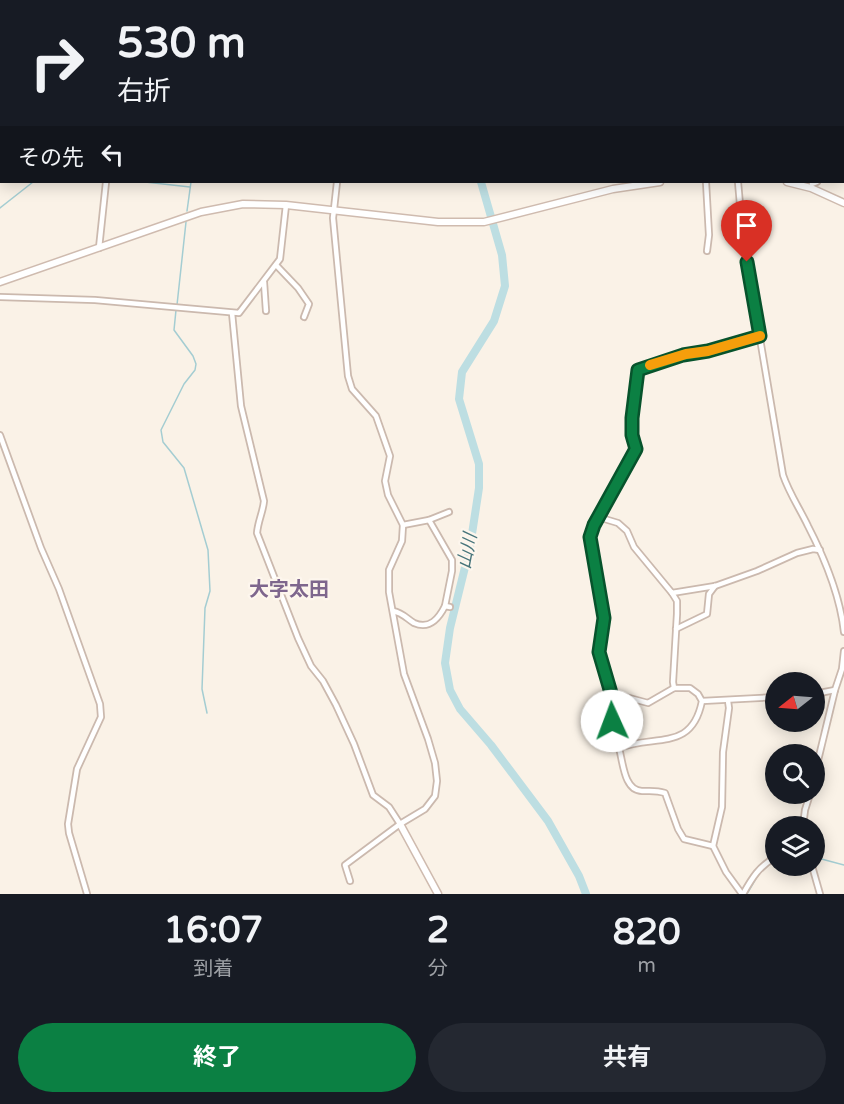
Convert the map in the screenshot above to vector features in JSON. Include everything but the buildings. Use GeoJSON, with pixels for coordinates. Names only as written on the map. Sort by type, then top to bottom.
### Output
{"type":"FeatureCollection","features":[{"type":"Feature","properties":{"kind":"street"},"geometry":{"type":"LineString","coordinates":[[99,248],[106,183]]}},
{"type":"Feature","properties":{"kind":"street"},"geometry":{"type":"LineString","coordinates":[[337,183],[334,210],[348,376],[352,389],[376,416],[390,456],[385,481],[388,495],[403,525],[402,541],[389,570],[389,592],[404,674],[428,739],[435,763],[436,782],[435,796],[424,809],[400,824],[345,866],[350,881]]}},
{"type":"Feature","properties":{"kind":"street"},"geometry":{"type":"LineString","coordinates":[[0,282],[201,212],[243,204],[286,204],[438,222],[483,222],[499,220],[642,183]]}},
{"type":"Feature","properties":{"kind":"street"},"geometry":{"type":"LineString","coordinates":[[706,183],[709,235],[707,252]]}},
{"type":"Feature","properties":{"kind":"street"},"geometry":{"type":"LineString","coordinates":[[738,183],[743,238],[783,475],[820,550],[838,600],[844,632]]}},
{"type":"Feature","properties":{"kind":"street"},"geometry":{"type":"LineString","coordinates":[[813,184],[844,203]]}},
{"type":"Feature","properties":{"kind":"street"},"geometry":{"type":"LineString","coordinates":[[0,297],[94,300],[238,313],[280,259],[286,204]]}},
{"type":"Feature","properties":{"kind":"street"},"geometry":{"type":"LineString","coordinates":[[276,266],[298,288],[309,304],[304,317]]}},
{"type":"Feature","properties":{"kind":"street"},"geometry":{"type":"LineString","coordinates":[[264,282],[266,311]]}},
{"type":"Feature","properties":{"kind":"street"},"geometry":{"type":"LineString","coordinates":[[232,313],[241,406],[264,501],[257,533],[298,638],[311,666],[323,681],[336,705],[354,744],[373,795],[389,807],[438,894]]}},
{"type":"Feature","properties":{"kind":"street"},"geometry":{"type":"LineString","coordinates":[[713,846],[684,838],[678,829],[665,793],[656,790],[639,791],[631,788],[627,782],[610,712],[611,693],[599,652],[604,618],[590,543],[591,533],[598,517],[636,449],[632,435],[632,418],[638,370],[683,355],[708,351],[760,336]]}},
{"type":"Feature","properties":{"kind":"street"},"geometry":{"type":"LineString","coordinates":[[0,435],[100,704],[101,717],[77,769],[68,824],[87,894]]}},
{"type":"Feature","properties":{"kind":"street"},"geometry":{"type":"LineString","coordinates":[[403,525],[429,520],[449,512]]}},
{"type":"Feature","properties":{"kind":"street"},"geometry":{"type":"LineString","coordinates":[[598,517],[618,523],[627,531],[634,547],[677,601],[674,688]]}},
{"type":"Feature","properties":{"kind":"street"},"geometry":{"type":"LineString","coordinates":[[393,611],[402,612],[415,623],[425,625],[436,621],[448,606],[452,560],[429,520]]}},
{"type":"Feature","properties":{"kind":"street"},"geometry":{"type":"LineString","coordinates":[[672,593],[715,586],[797,553],[813,549],[820,550]]}},
{"type":"Feature","properties":{"kind":"street"},"geometry":{"type":"LineString","coordinates":[[676,629],[707,614],[710,594],[715,586]]}},
{"type":"Feature","properties":{"kind":"street"},"geometry":{"type":"LineString","coordinates":[[822,744],[834,690],[842,669],[844,651]]}},
{"type":"Feature","properties":{"kind":"street"},"geometry":{"type":"LineString","coordinates":[[611,693],[648,703],[674,688],[690,688],[698,694],[702,701],[699,717],[679,736],[629,744],[619,748]]}},
{"type":"Feature","properties":{"kind":"street"},"geometry":{"type":"LineString","coordinates":[[825,692],[834,690]]}},
{"type":"Feature","properties":{"kind":"street"},"geometry":{"type":"LineString","coordinates":[[702,701],[765,698]]}},
{"type":"Feature","properties":{"kind":"street"},"geometry":{"type":"LineString","coordinates":[[728,701],[721,784],[722,807],[713,846],[726,872],[742,894],[755,873],[765,864]]}},
{"type":"Feature","properties":{"kind":"street"},"geometry":{"type":"LineString","coordinates":[[815,876],[820,894]]}},
{"type":"Feature","properties":{"kind":"waterway"},"geometry":{"type":"LineString","coordinates":[[0,208],[32,183]]}},
{"type":"Feature","properties":{"kind":"waterway"},"geometry":{"type":"LineString","coordinates":[[154,183],[190,187]]}},
{"type":"Feature","properties":{"kind":"waterway"},"geometry":{"type":"LineString","coordinates":[[187,211],[191,183]]}},
{"type":"Feature","properties":{"kind":"waterway","name":"山川"},"geometry":{"type":"LineString","coordinates":[[481,183],[502,255],[505,286],[494,321],[462,372],[459,399],[479,464],[479,488],[470,547],[450,628],[445,663],[450,690],[460,709],[491,745],[548,821],[579,876],[586,894]]}},
{"type":"Feature","properties":{"kind":"waterway"},"geometry":{"type":"LineString","coordinates":[[177,305],[186,222]]}},
{"type":"Feature","properties":{"kind":"waterway"},"geometry":{"type":"LineString","coordinates":[[176,310],[174,330],[193,356],[196,364],[195,370],[184,384],[161,430],[163,442],[184,468],[208,550],[210,591],[205,608],[202,689],[207,713]]}},
{"type":"Feature","properties":{"kind":"waterway"},"geometry":{"type":"LineString","coordinates":[[825,860],[844,865]]}},
{"type":"Feature","properties":{"kind":"waterway"},"geometry":{"type":"LineString","coordinates":[[747,894],[765,867]]}},
{"type":"Feature","properties":{"kind":"slow traffic"},"geometry":{"type":"LineString","coordinates":[[650,365],[760,336]]}},
{"type":"Feature","properties":{"kind":"district","name":"大字太田"},"geometry":{"type":"Point","coordinates":[289,589]}},
{"type":"Feature","properties":{"kind":"route"},"geometry":{"type":"LineString","coordinates":[[612,721],[609,702],[611,693],[599,652],[604,618],[590,537],[594,525],[636,449],[632,435],[632,418],[638,370],[683,355],[708,351],[760,336],[747,262]]}}]}
